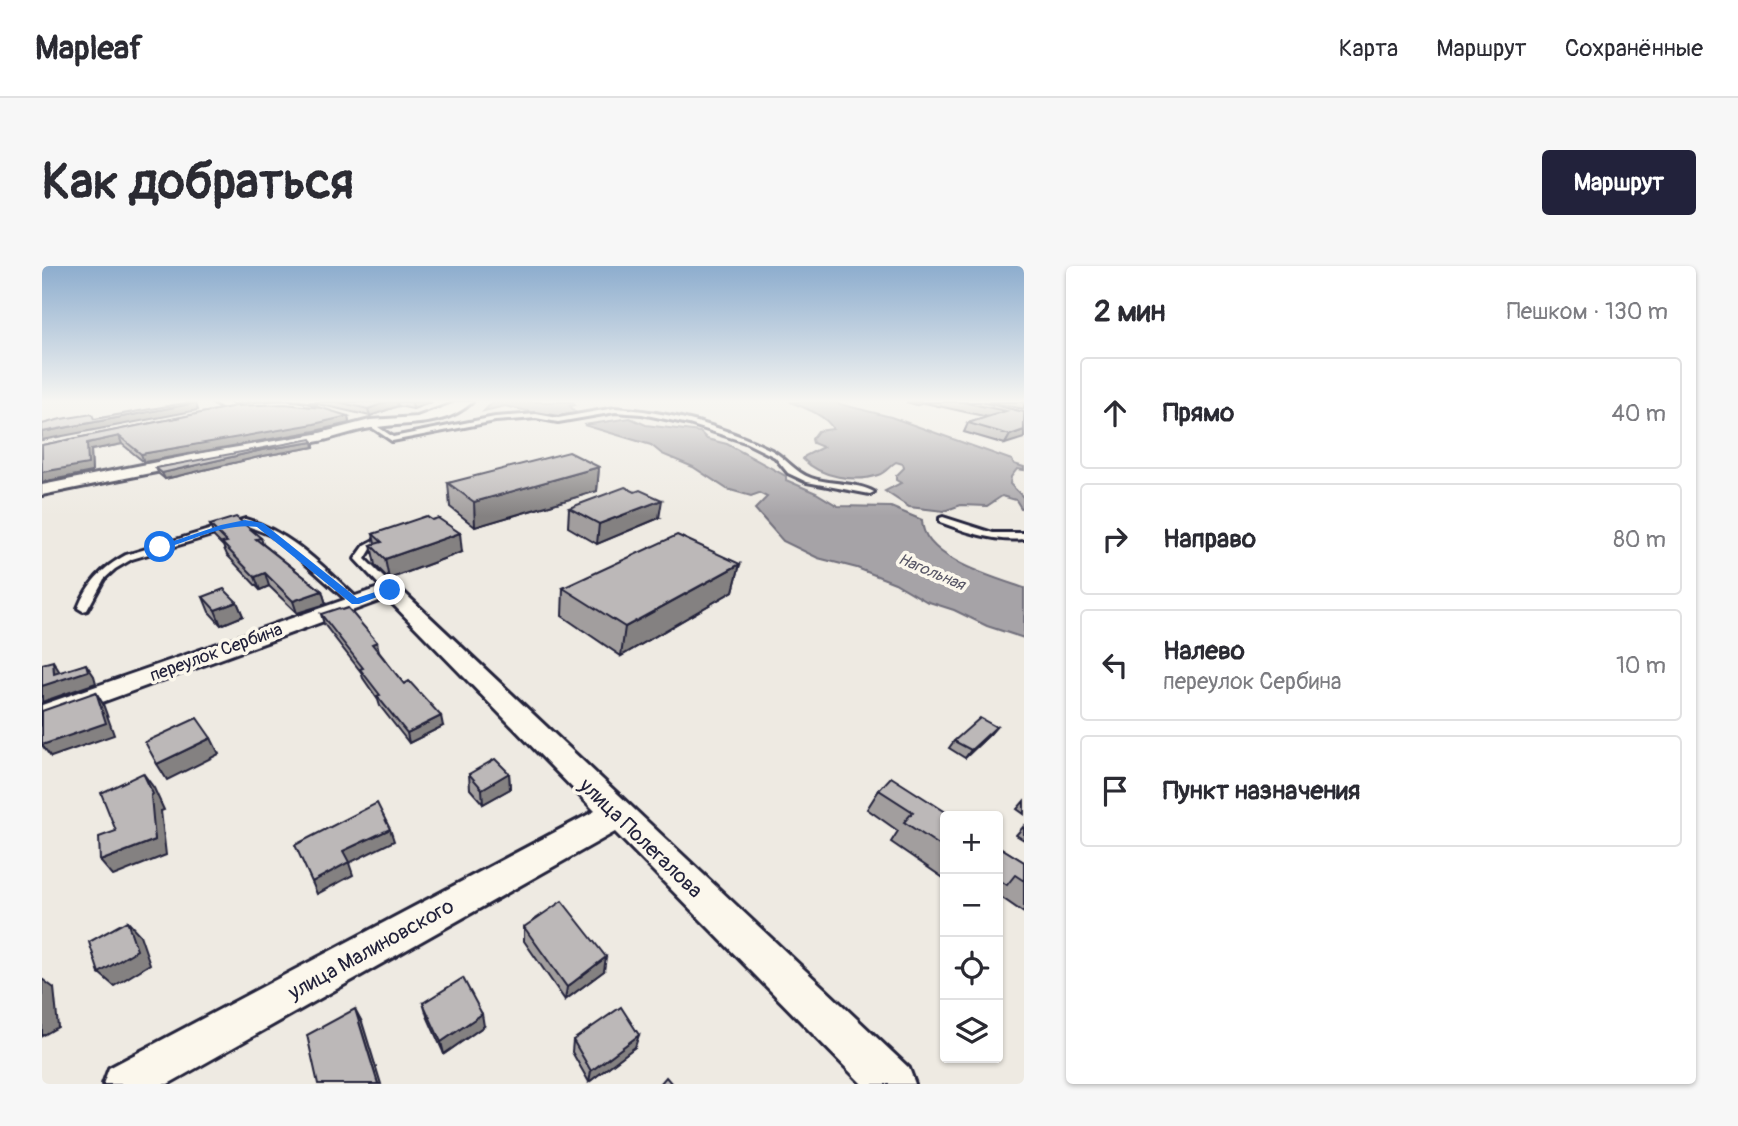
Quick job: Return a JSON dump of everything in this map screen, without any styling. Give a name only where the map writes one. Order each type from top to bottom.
[{"type":"street","points":[[42,490],[202,457],[304,440]]},
{"type":"street","name":"переулок Сербина","points":[[42,715],[390,590]]},
{"type":"street","name":"улица Полегалова","points":[[390,590],[893,1084]]},
{"type":"street","name":"улица Малиновского","points":[[125,1084],[617,815]]},
{"type":"lane","points":[[745,440],[777,456],[791,471],[810,480],[870,492]]},
{"type":"lane","points":[[943,520],[1000,536],[1024,536]]},
{"type":"lane","points":[[83,608],[93,582],[111,566],[129,557],[245,522],[260,524],[355,602]]},
{"type":"lane","points":[[390,590],[360,559],[361,554],[375,541],[403,530]]},
{"type":"water","name":"Нагольная","points":[[635,440],[712,440],[727,444],[786,476],[786,480],[838,506],[891,507],[922,520],[925,533],[947,556],[979,572],[1024,588],[1024,638],[926,601],[895,583],[857,568],[818,558],[783,541],[755,509],[767,497],[759,493],[751,496],[727,489],[693,467],[662,454],[651,445]]},
{"type":"water","points":[[812,440],[956,440],[1024,467],[1024,470],[1017,469],[1010,484],[1024,498],[1024,507],[1021,508],[1016,500],[1002,496],[987,506],[961,505],[944,511],[909,507],[885,491],[901,483],[896,480],[896,476],[904,468],[903,464],[896,462],[881,474],[869,477],[838,477],[819,470],[803,459],[823,447]]},
{"type":"building","points":[[66,440],[100,440],[87,443],[88,464],[42,472],[42,445]]},
{"type":"building","points":[[124,440],[221,440],[141,454]]},
{"type":"building","points":[[305,440],[313,442],[262,450],[162,473],[156,468]]},
{"type":"building","points":[[569,452],[599,467],[474,502],[448,483]]},
{"type":"building","points":[[625,487],[635,492],[640,490],[662,500],[599,524],[569,508]]},
{"type":"building","points":[[426,516],[432,520],[438,518],[460,533],[385,559],[371,545],[382,542],[373,534]]},
{"type":"building","points":[[236,517],[261,538],[256,539],[322,591],[293,601],[265,573],[255,577],[222,543],[227,542],[210,525]]},
{"type":"building","points":[[677,535],[740,564],[625,627],[563,588]]},
{"type":"building","points":[[224,589],[237,602],[215,610],[203,597]]},
{"type":"building","points":[[348,608],[377,642],[372,644],[404,684],[409,681],[441,716],[407,733],[377,696],[380,695],[360,669],[363,668],[321,614]]},
{"type":"building","points":[[53,661],[54,674],[86,664],[88,671],[42,686],[42,664]]},
{"type":"building","points":[[96,692],[106,723],[42,745],[42,711]]},
{"type":"building","points":[[197,718],[211,738],[157,764],[145,742]]},
{"type":"building","points":[[980,718],[996,727],[971,750],[954,741]]},
{"type":"building","points":[[495,759],[509,773],[482,789],[469,774]]},
{"type":"building","points":[[143,773],[153,794],[155,840],[100,861],[99,837],[116,831],[101,793]]},
{"type":"building","points":[[891,777],[944,811],[940,811],[940,846],[904,822],[913,812],[879,790]]},
{"type":"building","points":[[377,803],[390,829],[343,851],[349,862],[312,882],[295,845]]},
{"type":"building","points":[[1003,849],[1024,862],[1024,881],[1015,875],[1007,885],[1003,882]]},
{"type":"building","points":[[562,901],[606,957],[567,987],[524,927]]},
{"type":"building","points":[[127,921],[137,950],[99,973],[89,942]]},
{"type":"building","points":[[463,978],[482,1014],[441,1042],[423,1003]]},
{"type":"building","points":[[621,1007],[639,1035],[591,1071],[573,1040]]},
{"type":"building","points":[[355,1009],[378,1084],[318,1084],[307,1035]]},
{"type":"building","points":[[666,1077],[672,1084],[660,1084]]},
{"type":"route","points":[[160,547],[224,526],[245,522],[260,524],[355,602],[390,590]]}]
